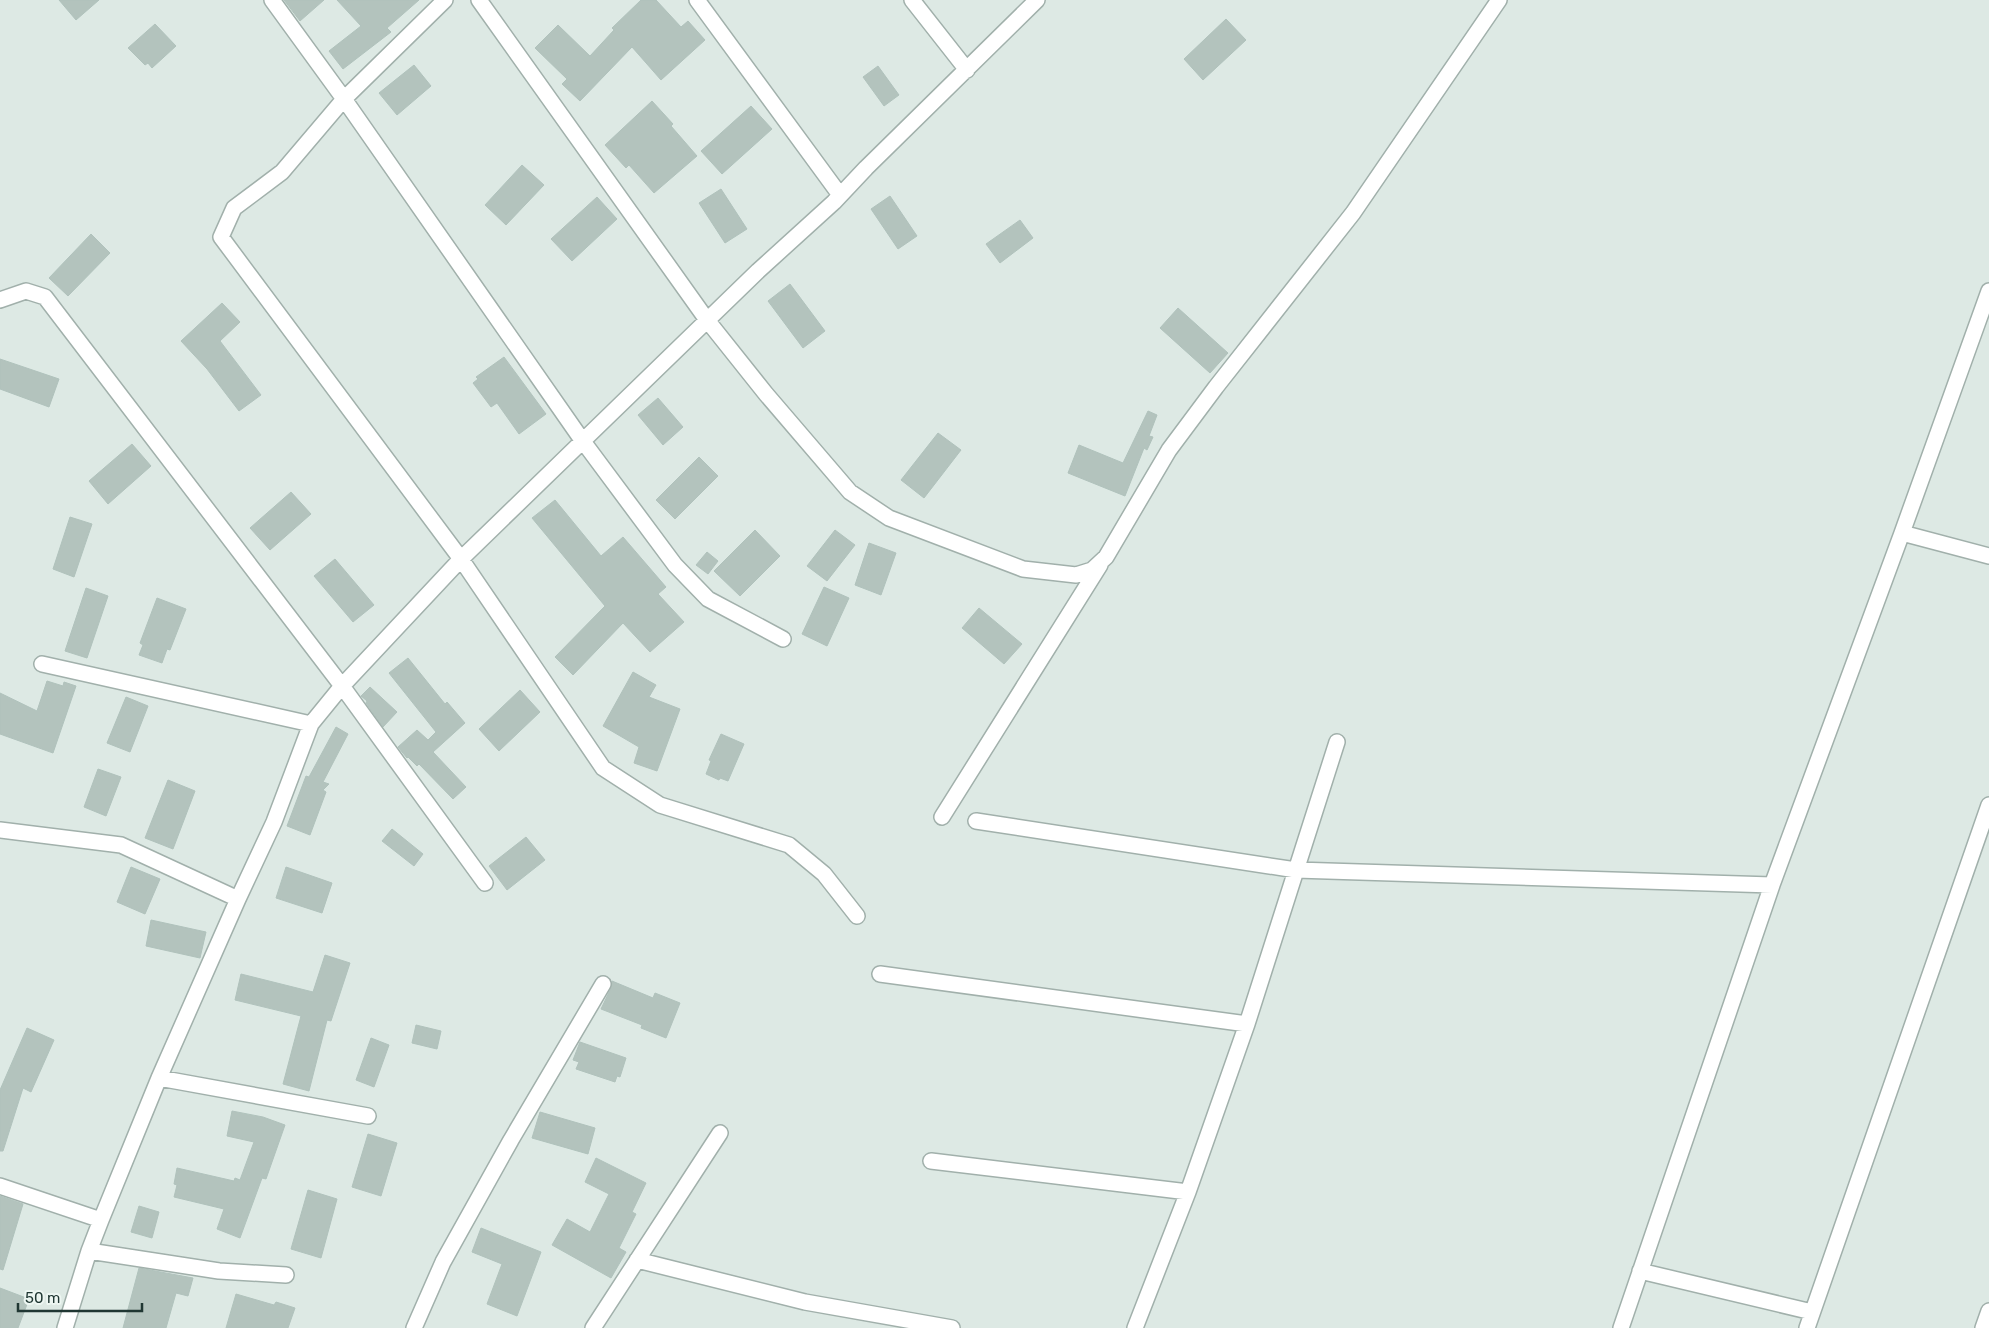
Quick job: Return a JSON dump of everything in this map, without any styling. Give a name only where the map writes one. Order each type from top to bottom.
[{"type":"street","points":[[272,0],[344,99],[582,440],[675,564],[708,599],[784,639]]},
{"type":"street","points":[[445,0],[344,99],[282,172],[234,208],[221,237],[461,559],[603,768],[660,805],[788,846],[824,874],[857,916]]},
{"type":"street","points":[[478,0],[707,320],[766,394],[850,492],[889,518],[1024,570],[1076,575],[1092,570],[1100,564]]},
{"type":"street","points":[[697,0],[840,195]]},
{"type":"street","points":[[912,0],[967,70]]},
{"type":"street","points":[[65,1328],[88,1251],[100,1220],[159,1078],[274,822],[311,724],[342,686],[461,559],[582,440],[840,195],[1037,0]]},
{"type":"street","points":[[942,818],[1169,450],[1216,387],[1354,213],[1499,0]]},
{"type":"street","points":[[0,300],[26,291],[45,297],[342,686],[484,883]]},
{"type":"street","points":[[1620,1328],[1772,885],[1902,534],[1989,291]]},
{"type":"street","points":[[1902,534],[1989,556]]},
{"type":"street","points":[[42,664],[311,724]]},
{"type":"street","points":[[1136,1328],[1188,1192],[1247,1024],[1336,742]]},
{"type":"street","points":[[1807,1328],[1989,805]]},
{"type":"street","points":[[976,822],[1296,870],[1772,885]]},
{"type":"street","points":[[0,830],[121,845],[238,899]]},
{"type":"street","points":[[880,974],[1247,1024]]},
{"type":"street","points":[[414,1328],[443,1262],[511,1140],[604,984]]},
{"type":"street","points":[[159,1078],[368,1116]]},
{"type":"street","points":[[593,1328],[720,1134]]},
{"type":"street","points":[[931,1161],[1188,1192]]},
{"type":"street","points":[[0,1186],[100,1220]]},
{"type":"street","points":[[88,1251],[219,1271],[286,1275]]},
{"type":"street","points":[[637,1260],[805,1302],[952,1328]]},
{"type":"street","points":[[1640,1271],[1812,1312]]},
{"type":"street","points":[[1983,1328],[1989,1311]]},
{"type":"building","points":[[59,0],[99,0],[76,20]]},
{"type":"building","points":[[284,0],[324,0],[300,21]]},
{"type":"building","points":[[337,0],[419,0],[387,28],[391,32],[343,69],[329,51],[361,26]]},
{"type":"building","points":[[641,0],[656,0],[681,27],[688,21],[705,40],[661,80],[632,47],[580,101],[562,84],[567,79],[535,48],[558,25],[590,56],[614,30],[612,28]]},
{"type":"building","points":[[1226,19],[1246,40],[1203,80],[1184,59]]},
{"type":"building","points":[[155,24],[176,46],[152,68],[148,63],[145,65],[128,48]]},
{"type":"building","points":[[414,65],[431,86],[397,115],[379,93]]},
{"type":"building","points":[[878,66],[899,95],[884,106],[863,77]]},
{"type":"building","points":[[652,101],[673,124],[671,126],[697,156],[654,193],[629,165],[626,168],[605,145]]},
{"type":"building","points":[[751,106],[772,129],[722,174],[701,151]]},
{"type":"building","points":[[522,165],[544,185],[506,225],[485,205]]},
{"type":"building","points":[[721,189],[747,229],[725,243],[699,203]]},
{"type":"building","points":[[890,196],[917,236],[898,249],[871,209]]},
{"type":"building","points":[[597,197],[617,219],[572,261],[551,239]]},
{"type":"building","points":[[1020,220],[1033,238],[1000,263],[986,244]]},
{"type":"building","points":[[91,234],[110,253],[68,296],[49,278]]},
{"type":"building","points":[[790,284],[825,331],[803,348],[768,301]]},
{"type":"building","points":[[222,303],[240,322],[220,341],[261,395],[239,411],[207,369],[181,341]]},
{"type":"building","points":[[1178,308],[1228,353],[1210,373],[1160,328]]},
{"type":"building","points":[[504,357],[546,414],[519,434],[497,403],[491,407],[473,383],[478,379],[476,377]]},
{"type":"building","points":[[0,359],[59,379],[49,407],[0,389]]},
{"type":"building","points":[[658,398],[683,427],[663,445],[638,415]]},
{"type":"building","points":[[1148,411],[1157,415],[1149,436],[1153,437],[1147,450],[1144,448],[1125,496],[1068,473],[1079,445],[1123,463]]},
{"type":"building","points":[[938,433],[961,450],[924,498],[901,480]]},
{"type":"building","points":[[132,444],[151,466],[108,504],[89,481]]},
{"type":"building","points":[[699,457],[718,476],[675,519],[656,500]]},
{"type":"building","points":[[291,492],[311,514],[270,550],[250,528]]},
{"type":"building","points":[[555,500],[601,556],[623,537],[666,587],[658,594],[684,622],[650,652],[623,623],[573,675],[555,657],[605,606],[532,518]]},
{"type":"building","points":[[70,517],[92,524],[74,577],[53,569]]},
{"type":"building","points":[[755,530],[780,556],[740,596],[714,571]]},
{"type":"building","points":[[835,530],[855,545],[827,581],[807,566]]},
{"type":"building","points":[[869,543],[896,553],[881,595],[855,585]]},
{"type":"building","points":[[707,552],[718,561],[708,574],[696,565]]},
{"type":"building","points":[[335,559],[374,605],[353,622],[314,576]]},
{"type":"building","points":[[824,587],[849,598],[827,646],[802,634]]},
{"type":"building","points":[[86,588],[108,596],[87,658],[65,651]]},
{"type":"building","points":[[157,598],[186,609],[170,650],[167,649],[162,663],[139,655],[143,645],[140,643]]},
{"type":"building","points":[[979,608],[1022,644],[1004,664],[962,628]]},
{"type":"building","points":[[408,658],[445,704],[447,702],[465,723],[433,752],[466,787],[453,799],[419,764],[417,766],[407,758],[398,747],[417,730],[428,740],[436,732],[389,673]]},
{"type":"building","points":[[633,672],[656,685],[649,697],[680,709],[657,771],[634,763],[639,747],[603,726]]},
{"type":"building","points":[[47,681],[63,686],[64,682],[76,686],[53,753],[0,734],[0,693],[37,711]]},
{"type":"building","points":[[370,687],[397,712],[383,727],[366,703],[367,701],[361,696]]},
{"type":"building","points":[[520,690],[540,712],[499,751],[479,729]]},
{"type":"building","points":[[126,697],[148,706],[130,752],[107,743]]},
{"type":"building","points":[[336,727],[348,734],[323,782],[329,784],[323,790],[326,792],[310,835],[287,826],[306,776],[309,777]]},
{"type":"building","points":[[721,734],[744,744],[728,781],[720,778],[719,780],[706,774],[711,761],[709,760]]},
{"type":"building","points":[[98,769],[121,777],[106,816],[84,807]]},
{"type":"building","points":[[168,780],[195,791],[173,849],[145,838]]},
{"type":"building","points":[[392,829],[423,854],[414,866],[382,841]]},
{"type":"building","points":[[526,837],[545,860],[507,890],[489,866]]},
{"type":"building","points":[[131,867],[160,879],[145,914],[117,902]]},
{"type":"building","points":[[286,867],[332,883],[322,913],[276,898]]},
{"type":"building","points":[[151,920],[206,932],[200,958],[146,946]]},
{"type":"building","points":[[325,955],[350,963],[331,1021],[327,1020],[309,1091],[283,1084],[301,1016],[235,1000],[241,974],[313,992]]},
{"type":"building","points":[[612,981],[653,998],[655,993],[680,1003],[666,1038],[641,1028],[642,1025],[601,1009],[611,988]]},
{"type":"building","points":[[416,1025],[441,1031],[437,1049],[412,1043]]},
{"type":"building","points":[[27,1028],[54,1040],[31,1092],[23,1088],[3,1151],[0,1151],[0,1090]]},
{"type":"building","points":[[371,1038],[389,1045],[374,1087],[356,1080]]},
{"type":"building","points":[[580,1042],[626,1058],[620,1077],[617,1076],[615,1082],[576,1069],[579,1062],[573,1060]]},
{"type":"building","points":[[232,1111],[263,1117],[285,1125],[266,1179],[262,1178],[240,1238],[217,1229],[224,1209],[174,1197],[177,1185],[174,1184],[177,1168],[234,1181],[235,1178],[240,1180],[254,1142],[227,1136]]},
{"type":"building","points":[[540,1112],[595,1128],[588,1154],[532,1138]]},
{"type":"building","points":[[368,1134],[397,1143],[381,1196],[352,1187]]},
{"type":"building","points":[[596,1158],[646,1183],[632,1212],[636,1214],[619,1248],[626,1252],[611,1278],[552,1245],[567,1219],[590,1232],[609,1194],[585,1182]]},
{"type":"building","points":[[308,1190],[337,1199],[321,1258],[291,1249]]},
{"type":"building","points":[[0,1196],[23,1204],[3,1270],[0,1269]]},
{"type":"building","points":[[139,1206],[159,1212],[152,1238],[131,1232]]},
{"type":"building","points":[[481,1228],[541,1252],[517,1316],[487,1304],[502,1264],[472,1252]]},
{"type":"building","points":[[139,1268],[193,1278],[188,1296],[176,1293],[166,1328],[123,1328]]},
{"type":"building","points":[[0,1288],[29,1299],[18,1328],[0,1328]]},
{"type":"building","points":[[236,1294],[274,1305],[276,1302],[295,1308],[288,1328],[226,1328]]}]
